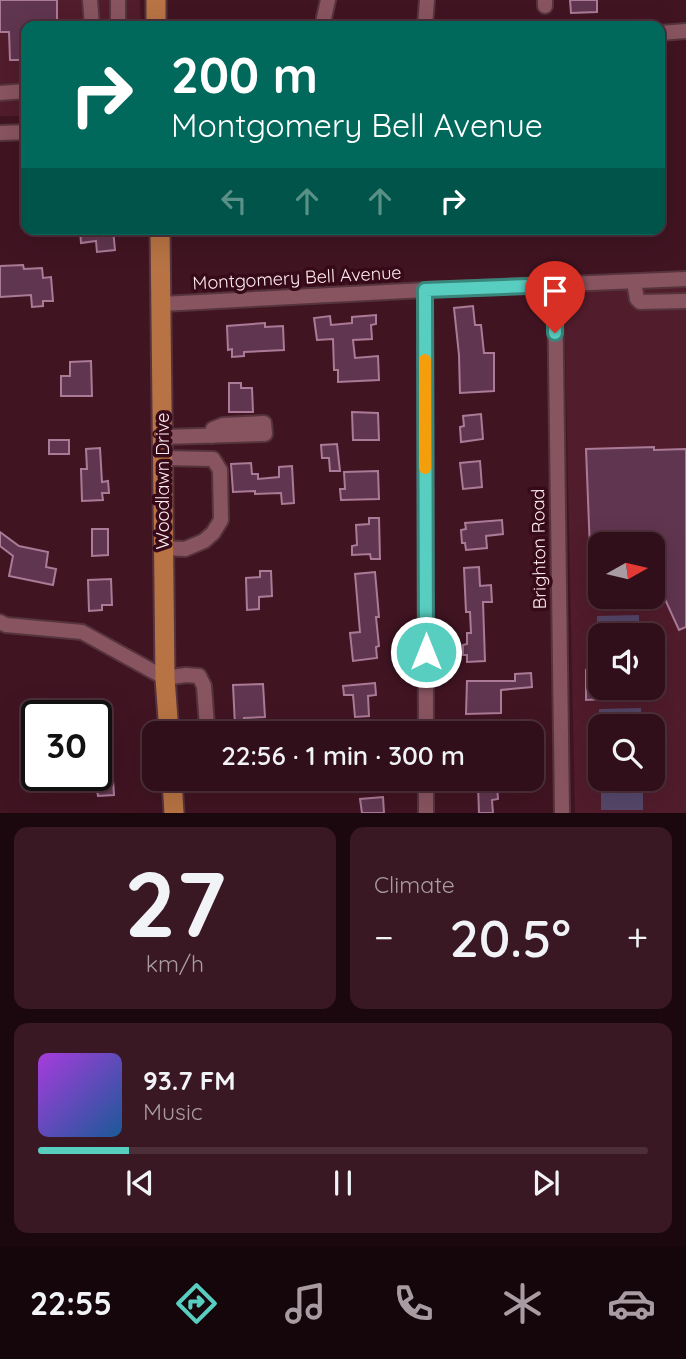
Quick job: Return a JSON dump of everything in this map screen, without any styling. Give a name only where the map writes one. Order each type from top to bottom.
[{"type":"main road","points":[[156,0],[156,21]]},
{"type":"main road","name":"Woodlawn Drive","points":[[160,235],[165,678],[168,721]]},
{"type":"main road","points":[[173,791],[174,813]]},
{"type":"street","points":[[90,0],[92,21]]},
{"type":"street","points":[[118,0],[118,21]]},
{"type":"street","points":[[324,21],[328,0]]},
{"type":"street","points":[[425,21],[427,0]]},
{"type":"street","points":[[665,33],[686,31]]},
{"type":"street","points":[[0,93],[21,91]]},
{"type":"street","points":[[0,133],[21,132]]},
{"type":"street","name":"Montgomery Bell Avenue","points":[[162,304],[686,279]]},
{"type":"street","points":[[634,282],[640,302],[686,301]]},
{"type":"street","name":"Brighton Road","points":[[555,285],[562,813]]},
{"type":"street","points":[[425,290],[426,721]]},
{"type":"street","points":[[163,436],[212,436]]},
{"type":"street","points":[[163,458],[213,459],[220,470],[221,498],[221,520],[204,541],[185,549],[164,548]]},
{"type":"street","points":[[2,625],[82,632],[165,678],[199,676],[204,686],[207,721]]},
{"type":"street","points":[[426,791],[426,813]]},
{"type":"shaded area","points":[[0,0],[140,0],[141,21],[21,21],[21,116],[0,116]]},
{"type":"shaded area","points":[[686,285],[686,813],[575,813],[564,291]]},
{"type":"shaded area","points":[[639,615],[639,623],[597,623],[597,616]]},
{"type":"shaded area","points":[[641,708],[641,714],[599,714],[599,709]]},
{"type":"shaded area","points":[[601,791],[643,791],[643,810],[601,810]]},
{"type":"building","points":[[0,0],[57,0],[57,21],[21,21],[21,60],[10,60],[9,32],[0,32]]},
{"type":"building","points":[[570,0],[597,0],[597,12],[571,13]]},
{"type":"building","points":[[80,235],[114,235],[115,250],[97,252],[96,241],[81,243]]},
{"type":"building","points":[[23,265],[24,269],[42,268],[43,278],[51,277],[53,301],[43,301],[43,306],[32,307],[31,295],[0,297],[0,266]]},
{"type":"building","points":[[473,306],[475,325],[481,325],[484,353],[494,353],[494,391],[460,393],[454,308]]},
{"type":"building","points":[[376,315],[376,324],[371,325],[372,339],[353,340],[355,358],[378,356],[379,380],[338,382],[338,370],[334,370],[333,339],[317,340],[314,318],[330,316],[331,325],[352,323],[352,317]]},
{"type":"building","points":[[265,323],[265,327],[283,326],[284,350],[244,352],[244,356],[232,357],[232,349],[228,350],[227,326]]},
{"type":"building","points":[[91,361],[92,396],[61,396],[61,376],[70,376],[70,362]]},
{"type":"building","points":[[229,383],[241,383],[241,388],[252,388],[253,412],[229,412]]},
{"type":"building","points":[[352,412],[378,413],[379,440],[353,440]]},
{"type":"building","points":[[481,414],[483,439],[461,442],[460,427],[464,426],[463,416]]},
{"type":"building","points":[[49,440],[69,440],[69,454],[49,454]]},
{"type":"building","points":[[337,444],[340,471],[330,471],[329,458],[322,458],[321,445]]},
{"type":"building","points":[[100,448],[102,482],[108,481],[109,493],[102,493],[103,500],[82,501],[81,469],[87,469],[86,449]]},
{"type":"building","points":[[586,449],[686,449],[686,627],[679,630],[665,599],[665,532],[589,532]]},
{"type":"building","points":[[480,461],[482,487],[463,489],[460,463]]},
{"type":"building","points":[[251,463],[252,474],[258,474],[258,479],[279,477],[279,467],[292,466],[294,503],[282,504],[281,493],[233,492],[231,464]]},
{"type":"building","points":[[378,471],[379,499],[341,500],[340,489],[345,489],[344,472]]},
{"type":"building","points":[[369,518],[379,518],[380,559],[371,559],[370,554],[352,555],[352,546],[357,545],[356,525],[369,524]]},
{"type":"building","points":[[502,520],[503,534],[486,536],[487,548],[466,550],[465,543],[462,543],[461,530],[466,529],[465,523]]},
{"type":"building","points":[[92,529],[108,529],[108,555],[92,556]]},
{"type":"building","points":[[0,532],[19,546],[48,552],[46,567],[56,569],[53,585],[9,576],[13,556],[0,546]]},
{"type":"building","points":[[479,567],[480,586],[491,585],[492,602],[483,602],[485,661],[467,662],[467,655],[463,655],[463,645],[467,644],[467,633],[471,633],[470,612],[466,612],[464,568]]},
{"type":"building","points":[[260,571],[271,571],[272,596],[259,597],[259,609],[247,610],[246,578],[260,577]]},
{"type":"building","points":[[375,572],[379,617],[376,617],[379,646],[376,647],[377,658],[353,661],[350,633],[360,632],[355,574]]},
{"type":"building","points":[[111,579],[112,605],[102,605],[102,610],[89,611],[88,580]]},
{"type":"building","points":[[586,670],[588,670],[588,700]]},
{"type":"building","points":[[531,673],[532,687],[501,690],[501,713],[466,714],[467,681],[515,681],[515,674]]},
{"type":"building","points":[[375,683],[376,695],[368,696],[369,716],[355,717],[353,695],[344,695],[343,686]]},
{"type":"building","points":[[263,684],[265,717],[235,721],[233,685]]},
{"type":"building","points":[[112,765],[114,795],[98,796],[97,791],[112,791]]},
{"type":"building","points":[[478,791],[497,791],[498,799],[492,800],[493,813],[479,813]]},
{"type":"building","points":[[383,797],[384,813],[362,813],[360,799]]},
{"type":"slow traffic","points":[[425,360],[425,468]]},
{"type":"route","points":[[426,652],[425,290],[555,285],[555,333]]}]
